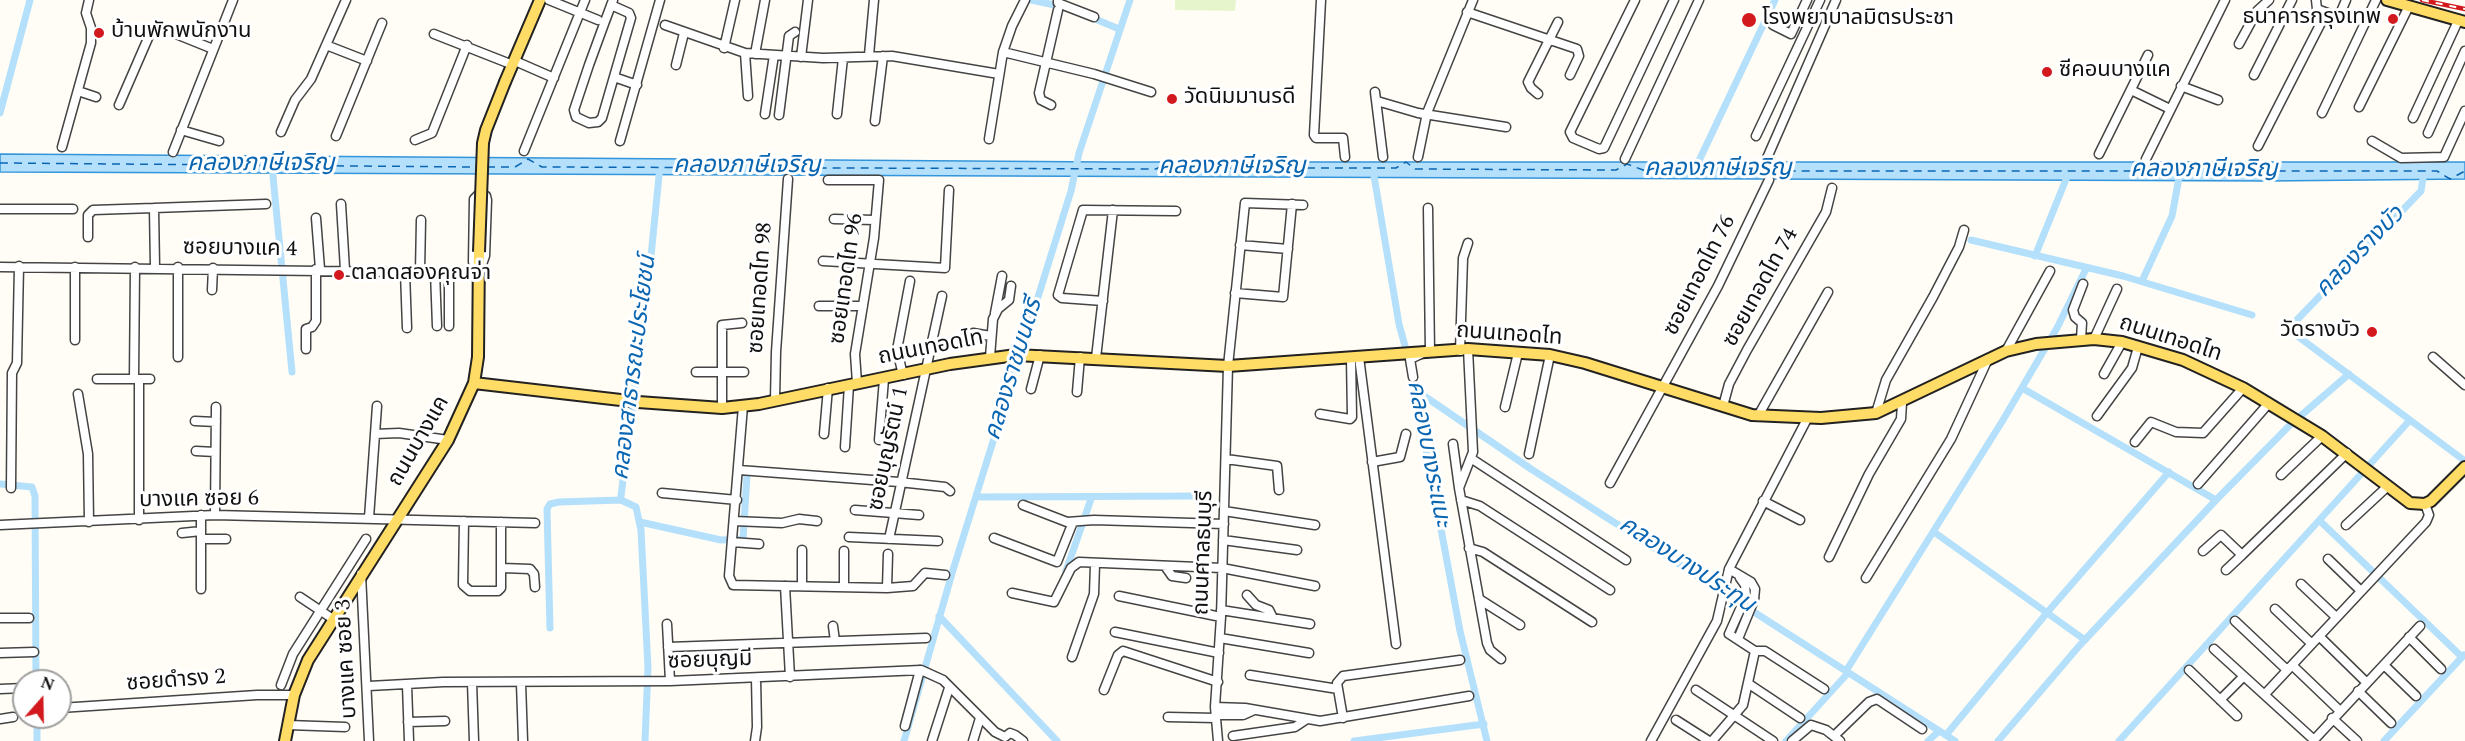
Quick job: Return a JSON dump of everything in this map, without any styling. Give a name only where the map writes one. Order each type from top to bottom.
[{"type":"main road","name":"ถนนบางแค","points":[[285,741],[294,695],[308,660],[448,440],[474,383],[478,357],[483,143],[505,82],[540,0]]},
{"type":"main road","points":[[2387,0],[2462,21]]},
{"type":"main road","name":"ถนนเทอดไท","points":[[474,383],[626,401],[722,408],[743,406],[990,357],[1016,354],[1228,366],[1464,350],[1550,355],[1607,369],[1758,416],[1848,417],[1876,413],[1902,403],[2006,351],[2036,344],[2094,339],[2122,342],[2183,360],[2243,388],[2294,417],[2352,456],[2410,503],[2425,504]]},
{"type":"main road","points":[[2425,504],[2465,467]]},
{"type":"street","points":[[62,147],[92,35],[86,16],[89,0]]},
{"type":"street","points":[[172,152],[233,0]]},
{"type":"street","points":[[281,132],[295,100],[311,79],[346,0]]},
{"type":"street","points":[[549,0],[598,20]]},
{"type":"street","points":[[524,151],[585,0]]},
{"type":"street","points":[[620,141],[660,0]]},
{"type":"street","points":[[724,48],[735,0]]},
{"type":"street","points":[[755,54],[765,0]]},
{"type":"street","points":[[801,57],[808,0]]},
{"type":"street","points":[[869,55],[874,0]]},
{"type":"street","points":[[1058,0],[1059,3],[1081,6],[1094,17]]},
{"type":"street","points":[[1321,0],[1314,135],[1317,138],[1343,138],[1345,157]]},
{"type":"street","points":[[1418,157],[1427,113],[1473,0]]},
{"type":"street","points":[[1635,0],[1570,132],[1573,138],[1599,150],[1604,148],[1674,0]]},
{"type":"street","points":[[1625,159],[1699,0]]},
{"type":"street","points":[[1773,26],[1791,34],[1807,0]]},
{"type":"street","points":[[1756,136],[1820,0]]},
{"type":"street","points":[[1767,158],[1836,0]]},
{"type":"street","points":[[2146,159],[2225,0]]},
{"type":"street","points":[[2238,44],[2257,11],[2269,0]]},
{"type":"street","points":[[2254,75],[2292,0]]},
{"type":"street","points":[[2316,0],[2314,6],[2337,16],[2346,0]]},
{"type":"street","points":[[2322,113],[2376,0]]},
{"type":"street","points":[[612,2],[631,16],[600,120],[589,123],[576,117],[575,108],[612,2]]},
{"type":"street","points":[[989,139],[1003,52],[1012,26],[1024,4]]},
{"type":"street","points":[[2359,107],[2409,6]]},
{"type":"street","points":[[1051,105],[1039,98],[1058,10]]},
{"type":"street","points":[[1467,12],[1579,52],[1570,75]]},
{"type":"street","points":[[2258,146],[2326,13]]},
{"type":"street","points":[[2412,118],[2462,21]]},
{"type":"street","points":[[1538,94],[1530,88],[1528,82],[1558,22]]},
{"type":"street","points":[[336,136],[382,23]]},
{"type":"street","points":[[665,25],[724,48],[745,53],[786,57],[883,56],[999,74]]},
{"type":"street","points":[[119,105],[152,29],[161,28],[213,49]]},
{"type":"street","points":[[778,115],[789,36],[795,32]]},
{"type":"street","points":[[676,65],[684,33]]},
{"type":"street","points":[[434,34],[554,78]]},
{"type":"street","points":[[326,45],[367,61]]},
{"type":"street","points":[[415,140],[432,133],[467,45]]},
{"type":"street","points":[[2428,133],[2465,51]]},
{"type":"street","points":[[1003,52],[1094,74],[1151,92]]},
{"type":"street","points":[[745,53],[748,96]]},
{"type":"street","points":[[765,114],[774,55]]},
{"type":"street","points":[[2099,154],[2148,55]]},
{"type":"street","points":[[875,121],[883,56]]},
{"type":"street","points":[[837,114],[843,58]]},
{"type":"street","points":[[614,77],[637,85]]},
{"type":"street","points":[[2181,86],[2218,100]]},
{"type":"street","points":[[2131,90],[2170,109]]},
{"type":"street","points":[[78,91],[96,97]]},
{"type":"street","points":[[1383,157],[1376,97],[1427,113],[1506,127]]},
{"type":"street","points":[[2372,141],[2401,158],[2444,157],[2465,111]]},
{"type":"street","points":[[181,130],[219,141]]},
{"type":"street","name":"ซอยเทอดไท 98","points":[[775,400],[788,178]]},
{"type":"street","name":"ซอยเทอดไท 96","points":[[828,180],[879,180],[870,262],[855,354],[845,447]]},
{"type":"street","name":"ซอยเทอดไท 76","points":[[1610,483],[1718,286],[1769,180]]},
{"type":"street","name":"ซอยเทอดไท 74","points":[[1723,405],[1742,358],[1826,212],[1832,188]]},
{"type":"street","points":[[823,261],[945,268],[949,190]]},
{"type":"street","points":[[478,195],[486,196],[487,200],[485,256],[479,273],[473,262],[474,199],[478,195]]},
{"type":"street","name":"ถนนศาลธนบุรี","points":[[1218,741],[1216,713],[1228,366],[1245,203],[1292,204]]},
{"type":"street","points":[[88,237],[88,215],[93,210],[266,204]]},
{"type":"street","points":[[341,204],[345,270]]},
{"type":"street","points":[[1234,293],[1283,297],[1292,204],[1303,205]]},
{"type":"street","points":[[154,208],[155,267]]},
{"type":"street","points":[[1103,301],[1062,298],[1058,295],[1082,212],[1086,208],[1176,211]]},
{"type":"street","points":[[1413,377],[1410,359],[1427,352],[1428,208]]},
{"type":"street","points":[[0,209],[73,209]]},
{"type":"street","points":[[1096,358],[1113,210]]},
{"type":"street","points":[[306,349],[306,329],[312,327],[316,321],[318,269],[316,218]]},
{"type":"street","points":[[834,219],[875,220]]},
{"type":"street","points":[[420,272],[421,220]]},
{"type":"street","points":[[1876,413],[1886,380],[1934,297],[1959,247],[1964,230]]},
{"type":"street","points":[[1459,488],[1472,459],[1473,443],[1464,350],[1462,258],[1468,243]]},
{"type":"street","points":[[1240,245],[1288,249]]},
{"type":"street","points":[[11,488],[12,374],[17,363],[19,266]]},
{"type":"street","name":"ซอยบางแค 4","points":[[0,267],[276,268],[479,273]]},
{"type":"street","points":[[75,267],[75,340]]},
{"type":"street","points":[[135,267],[139,520]]},
{"type":"street","points":[[178,267],[178,357]]},
{"type":"street","points":[[212,290],[213,268]]},
{"type":"street","points":[[2006,351],[2050,271]]},
{"type":"street","points":[[405,272],[407,328]]},
{"type":"street","points":[[435,272],[437,326]]},
{"type":"street","points":[[449,273],[449,326]]},
{"type":"street","points":[[990,357],[990,336],[1002,276]]},
{"type":"street","points":[[903,375],[897,350],[910,281]]},
{"type":"street","points":[[2081,339],[2082,323],[2075,317],[2073,310],[2083,284]]},
{"type":"street","points":[[995,313],[1009,300],[1011,286]]},
{"type":"street","points":[[2094,339],[2117,289]]},
{"type":"street","points":[[1758,416],[1828,292]]},
{"type":"street","name":"ซอยบุญรัตน์ 1","points":[[889,539],[916,403],[927,370],[942,296]]},
{"type":"street","points":[[819,306],[863,306]]},
{"type":"street","points":[[722,408],[722,325],[742,323]]},
{"type":"street","points":[[962,339],[978,333],[990,336]]},
{"type":"street","points":[[2104,374],[2122,342]]},
{"type":"street","points":[[2097,416],[2132,368],[2138,347]]},
{"type":"street","points":[[1506,407],[1518,353]]},
{"type":"street","points":[[1031,389],[1034,355]]},
{"type":"street","points":[[1529,454],[1550,355]]},
{"type":"street","points":[[1077,392],[1080,357]]},
{"type":"street","points":[[2433,357],[2465,385]]},
{"type":"street","points":[[1320,414],[1350,419],[1352,417],[1355,358]]},
{"type":"street","points":[[1355,358],[1372,462],[1396,644]]},
{"type":"street","points":[[1866,578],[1951,439],[1988,358]]},
{"type":"street","points":[[696,372],[744,372]]},
{"type":"street","points":[[879,440],[884,379]]},
{"type":"street","points":[[97,380],[150,380]]},
{"type":"street","points":[[824,434],[828,388]]},
{"type":"street","points":[[2135,442],[2151,422],[2176,432],[2202,433],[2243,388]]},
{"type":"street","points":[[78,394],[88,454],[89,522]]},
{"type":"street","points":[[1829,557],[1869,474],[1901,419],[1902,403]]},
{"type":"street","points":[[2198,484],[2269,403]]},
{"type":"street","points":[[369,518],[377,406]]},
{"type":"street","points":[[743,406],[740,470],[729,576],[733,585],[887,588],[913,586],[924,573],[945,575]]},
{"type":"street","points":[[215,515],[216,407]]},
{"type":"street","points":[[1651,741],[1711,632],[1732,570],[1763,501],[1807,418]]},
{"type":"street","points":[[195,421],[216,422]]},
{"type":"street","points":[[375,434],[399,433],[448,440]]},
{"type":"street","points":[[1372,462],[1400,457],[1405,447],[1406,434]]},
{"type":"street","points":[[2281,475],[2322,436]]},
{"type":"street","points":[[1453,444],[1469,548],[1488,648],[1501,659]]},
{"type":"street","points":[[196,451],[215,452]]},
{"type":"street","points":[[2226,570],[2352,456]]},
{"type":"street","points":[[1226,459],[1277,466],[1279,490]]},
{"type":"street","points":[[1472,459],[1626,560]]},
{"type":"street","points":[[740,470],[899,482],[945,487],[950,490]]},
{"type":"street","points":[[2346,525],[2388,486]]},
{"type":"street","points":[[662,493],[736,500]]},
{"type":"street","points":[[1461,500],[1477,504],[1610,590]]},
{"type":"street","points":[[1763,501],[1800,520]]},
{"type":"street","points":[[2265,694],[2426,522],[2429,514],[2425,504]]},
{"type":"street","points":[[1023,506],[1063,521],[1224,524]]},
{"type":"street","points":[[855,510],[919,515]]},
{"type":"street","points":[[1224,511],[1315,525]]},
{"type":"street","points":[[201,515],[201,589]]},
{"type":"street","name":"บางแค ซอย 6","points":[[0,525],[139,520],[201,515],[535,523]]},
{"type":"street","points":[[734,521],[782,523],[799,519],[817,520]]},
{"type":"street","points":[[464,521],[464,585],[470,591],[498,591],[503,584],[501,522]]},
{"type":"street","points":[[994,538],[1058,562],[1079,521]]},
{"type":"street","points":[[182,533],[226,539]]},
{"type":"street","points":[[2203,551],[2221,535],[2242,555]]},
{"type":"street","points":[[849,537],[938,541]]},
{"type":"street","points":[[281,686],[293,654],[366,539]]},
{"type":"street","points":[[1223,540],[1297,550]]},
{"type":"street","points":[[732,542],[759,544]]},
{"type":"street","points":[[1469,548],[1495,559],[1592,622]]},
{"type":"street","points":[[802,550],[802,586]]},
{"type":"street","points":[[844,551],[844,587]]},
{"type":"street","points":[[887,588],[888,554]]},
{"type":"street","points":[[2328,559],[2361,591]]},
{"type":"street","points":[[1012,593],[1030,595],[1051,603],[1057,597],[1074,564],[1222,568],[1315,586]]},
{"type":"street","points":[[1072,657],[1094,594],[1095,564]]},
{"type":"street","points":[[1165,566],[1172,576],[1186,578]]},
{"type":"street","points":[[502,568],[530,569],[534,574],[535,587]]},
{"type":"street","points":[[1732,570],[1751,582],[1755,590],[1741,619],[1729,634],[1755,651],[1765,651],[1824,689]]},
{"type":"street","name":"บางแค ซอย 3","points":[[361,574],[369,686],[369,741]]},
{"type":"street","points":[[2301,584],[2336,617]]},
{"type":"street","points":[[785,586],[786,642],[790,677]]},
{"type":"street","points":[[1247,595],[1256,605],[1269,610],[1273,618]]},
{"type":"street","points":[[1119,596],[1221,614],[1273,618],[1310,624]]},
{"type":"street","points":[[300,597],[333,619]]},
{"type":"street","points":[[1479,599],[1520,625]]},
{"type":"street","points":[[2276,609],[2312,644]]},
{"type":"street","points":[[0,618],[29,618]]},
{"type":"street","points":[[2235,621],[2339,710]]},
{"type":"street","points":[[667,624],[670,681]]},
{"type":"street","points":[[833,626],[835,641]]},
{"type":"street","points":[[2214,649],[2313,740],[2420,626]]},
{"type":"street","points":[[1115,632],[1219,653]]},
{"type":"street","points":[[2319,636],[2366,682]]},
{"type":"street","points":[[668,647],[926,638]]},
{"type":"street","points":[[1220,638],[1309,653]]},
{"type":"street","points":[[2409,638],[2440,669]]},
{"type":"street","points":[[1104,690],[1118,655],[1123,651],[1218,682]]},
{"type":"street","points":[[1676,720],[1711,741],[1736,716],[1743,705],[1755,651]]},
{"type":"street","points":[[0,653],[34,652]]},
{"type":"street","points":[[1343,718],[1338,689],[1339,678],[1343,676],[1460,660]]},
{"type":"street","points":[[2384,665],[2416,696]]},
{"type":"street","points":[[905,726],[920,670]]},
{"type":"street","name":"ซอยบุญมี","points":[[369,686],[472,682],[670,681],[920,670],[931,672],[943,680],[948,688],[1005,739],[1010,734],[1023,741]]},
{"type":"street","points":[[2189,670],[2237,716]]},
{"type":"street","points":[[1250,675],[1338,689]]},
{"type":"street","points":[[755,741],[756,678]]},
{"type":"street","points":[[2220,700],[2243,678]]},
{"type":"street","points":[[472,682],[474,741]]},
{"type":"street","points":[[521,683],[523,741]]},
{"type":"street","points":[[1749,684],[1800,718]]},
{"type":"street","points":[[407,685],[409,741]]},
{"type":"street","points":[[932,741],[948,688]]},
{"type":"street","points":[[1696,690],[1773,741]]},
{"type":"street","points":[[2358,691],[2391,723]]},
{"type":"street","name":"ซอยดำรง 2","points":[[72,707],[257,695],[294,695]]},
{"type":"street","points":[[1168,717],[1255,710],[1307,719],[1343,718],[1469,696]]},
{"type":"street","points":[[1792,741],[1811,726],[1818,726],[1837,739],[1873,700],[1882,701],[1922,729]]},
{"type":"street","points":[[973,741],[981,718]]},
{"type":"street","points":[[2332,718],[2357,741]]},
{"type":"street","points":[[1233,736],[1295,727],[1307,719]]},
{"type":"street","points":[[408,722],[445,721]]},
{"type":"street","points":[[288,725],[345,727]]},
{"type":"green space","points":[[1175,0],[1236,0],[1235,11],[1175,10]]},
{"type":"water","name":"คลองภาษีเจริญ","points":[[0,154],[1106,162],[2465,162],[2465,179],[2268,181],[0,172]]},
{"type":"waterway","points":[[0,113],[30,0]]},
{"type":"waterway","points":[[1031,0],[1064,7]]},
{"type":"waterway","name":"คลองราชมนตรี","points":[[904,741],[953,570],[1071,191],[1079,153],[1130,0]]},
{"type":"waterway","name":"คลองภาษีเจริญ","points":[[1696,167],[1775,0]]},
{"type":"waterway","points":[[1088,16],[1119,29]]},
{"type":"waterway","name":"คลองภาษีเจริญ","points":[[272,166],[292,372]]},
{"type":"waterway","name":"คลองสาธารณะประโยชน์","points":[[645,741],[648,668],[641,530],[636,507],[621,500],[621,496],[650,266],[660,166]]},
{"type":"waterway","name":"คลองบางระแนะ","points":[[1373,170],[1399,324],[1408,357]]},
{"type":"waterway","points":[[2035,256],[2069,172]]},
{"type":"waterway","name":"คลองภาษีเจริญ","points":[[2142,281],[2172,216],[2180,172]]},
{"type":"waterway","name":"คลองรางบัว","points":[[2424,172],[2421,191],[2292,325],[2292,332],[2465,461]]},
{"type":"waterway","points":[[1971,240],[2123,276],[2252,315]]},
{"type":"waterway","points":[[1846,671],[2003,420],[2057,328],[2086,269]]},
{"type":"waterway","name":"คลองบางระแนะ","points":[[1412,373],[1460,631],[1487,741]]},
{"type":"waterway","points":[[1998,741],[2080,645],[2217,499],[2290,425],[2349,374]]},
{"type":"waterway","points":[[2022,388],[2216,500]]},
{"type":"waterway","name":"คลองบางประทุน","points":[[1417,391],[1531,469],[1955,741]]},
{"type":"waterway","points":[[2119,741],[2410,420]]},
{"type":"waterway","points":[[1946,735],[2051,608],[2169,472]]},
{"type":"waterway","points":[[640,522],[721,540],[743,539],[747,475]]},
{"type":"waterway","points":[[0,484],[32,487],[35,496],[36,669]]},
{"type":"waterway","points":[[976,497],[1199,496]]},
{"type":"waterway","points":[[1066,571],[1091,499]]},
{"type":"waterway","points":[[550,628],[547,509],[550,504],[559,502],[621,500]]},
{"type":"waterway","points":[[2320,521],[2462,657]]},
{"type":"waterway","points":[[1934,532],[2085,640]]},
{"type":"waterway","points":[[939,616],[1057,741]]},
{"type":"waterway","points":[[2384,741],[2464,655]]},
{"type":"waterway","points":[[1786,741],[1848,673]]},
{"type":"waterway","points":[[1354,741],[1484,724]]},
{"type":"waterway","points":[[37,729],[37,741]]},
{"type":"waterway","points":[[1928,741],[1939,731]]},
{"type":"ferry route","points":[[487,167],[515,167],[528,159],[542,167],[1156,169],[1166,164],[1184,168],[1396,168],[1406,162],[1415,169],[1616,170],[1627,164],[1643,170],[1758,171],[1768,166],[1776,171],[2437,171],[2450,179],[2465,171]]},
{"type":"ferry route","points":[[0,163],[476,167]]},
{"type":"railway","points":[[2422,0],[2465,9]]},
{"type":"place","name":"ธนาคารกรุงเทพ","points":[[2393,19]]},
{"type":"place","name":"โรงพยาบาลมิตรประชา","points":[[1749,20]]},
{"type":"place","name":"บ้านพักพนักงาน","points":[[99,33]]},
{"type":"place","name":"ซีคอนบางแค","points":[[2047,72]]},
{"type":"place","name":"วัดนิมมานรดี","points":[[1172,99]]},
{"type":"place","name":"ตลาดสองคุณจ่า","points":[[339,275]]},
{"type":"place","name":"วัดรางบัว","points":[[2372,332]]}]
